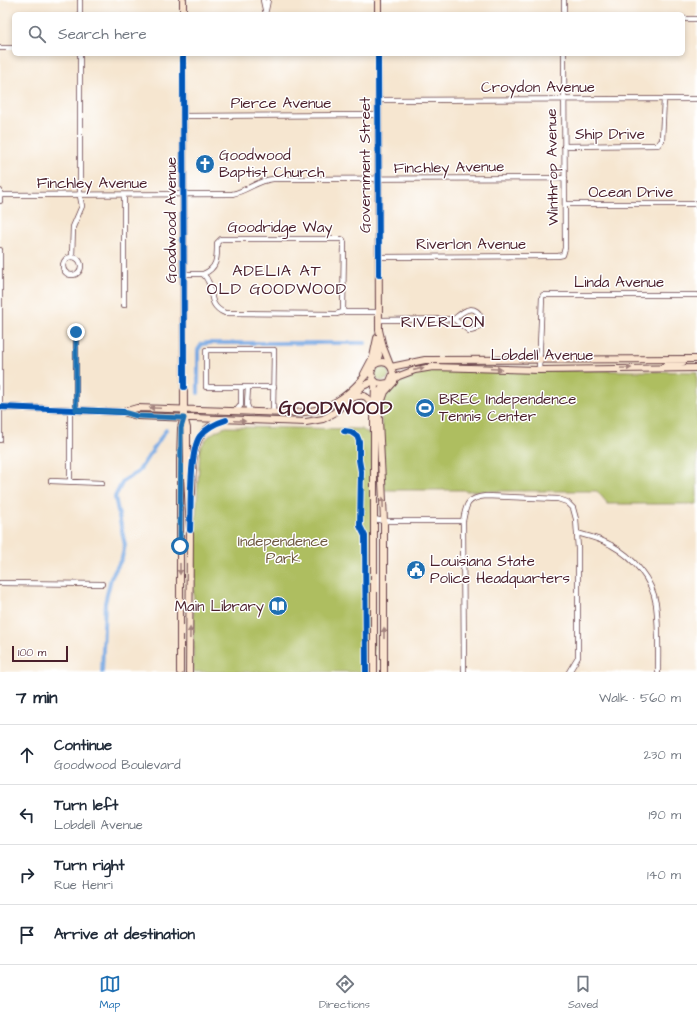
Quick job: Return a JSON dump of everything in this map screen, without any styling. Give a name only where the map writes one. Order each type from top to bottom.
[{"type":"main road","points":[[183,0],[183,12]]},
{"type":"main road","points":[[378,0],[378,12]]},
{"type":"main road","name":"Goodwood Avenue","points":[[183,56],[184,418]]},
{"type":"main road","name":"Government Street","points":[[378,56],[379,330],[390,366]]},
{"type":"main road","name":"Government Street","points":[[374,366],[379,352],[377,333],[379,330]]},
{"type":"main road","points":[[362,379],[373,357],[377,338]]},
{"type":"main road","points":[[386,357],[399,365]]},
{"type":"main road","name":"Lobdell Avenue","points":[[390,366],[425,360],[697,359]]},
{"type":"main road","points":[[123,412],[137,408],[273,413],[315,411],[330,406],[347,394],[374,366],[382,362],[390,366],[394,374],[380,391],[374,433],[374,672]]},
{"type":"main road","points":[[662,368],[671,363],[697,362]]},
{"type":"main road","points":[[374,366],[371,373],[375,382],[376,416],[380,439],[384,521],[384,672]]},
{"type":"main road","name":"Lobdell Avenue","points":[[387,383],[399,376],[415,370],[433,367],[540,370],[697,368]]},
{"type":"main road","points":[[376,416],[383,396],[399,376]]},
{"type":"main road","points":[[0,407],[123,412],[137,416],[289,423],[314,421],[334,413],[363,386],[375,382],[379,384],[387,383]]},
{"type":"main road","points":[[350,399],[358,395],[366,397],[371,403],[376,416]]},
{"type":"main road","points":[[330,406],[334,413]]},
{"type":"main road","points":[[289,413],[289,423]]},
{"type":"main road","points":[[180,672],[180,459],[181,428],[184,418]]},
{"type":"main road","points":[[184,418],[187,428],[187,478],[190,530]]},
{"type":"main road","points":[[189,672],[190,530],[194,450],[200,437],[207,429],[216,423],[226,420]]},
{"type":"main road","points":[[180,459],[185,463],[187,478]]},
{"type":"main road","points":[[180,631],[183,648],[186,651],[189,651]]},
{"type":"street","points":[[80,0],[80,12]]},
{"type":"street","points":[[263,0],[266,12]]},
{"type":"street","points":[[266,12],[268,0]]},
{"type":"street","points":[[564,0],[564,12]]},
{"type":"street","points":[[685,19],[697,19]]},
{"type":"street","points":[[0,48],[12,48]]},
{"type":"street","points":[[72,257],[73,227],[82,206],[80,196],[80,56]]},
{"type":"street","name":"Winthrop Avenue","points":[[563,255],[565,248],[564,56]]},
{"type":"street","name":"Croydon Avenue","points":[[378,100],[564,98],[697,99]]},
{"type":"street","name":"Ship Drive","points":[[564,146],[658,145],[662,140],[664,99]]},
{"type":"street","name":"Pierce Avenue","points":[[183,116],[378,115]]},
{"type":"street","name":"Finchley Avenue","points":[[0,195],[124,196],[232,194],[244,191],[269,180],[565,178]]},
{"type":"street","points":[[0,191],[0,201]]},
{"type":"street","points":[[124,196],[124,305]]},
{"type":"street","name":"Ocean Drive","points":[[565,204],[697,204]]},
{"type":"street","name":"Goodridge Way","points":[[203,274],[210,270],[215,264],[217,243],[223,238],[342,239],[344,244],[343,312]]},
{"type":"street","points":[[0,250],[0,440]]},
{"type":"street","name":"Riverlon Avenue","points":[[379,257],[563,255]]},
{"type":"street","points":[[184,274],[203,274],[211,285],[211,297],[214,305],[225,313],[336,314],[343,312],[379,312]]},
{"type":"street","name":"Linda Avenue","points":[[540,360],[543,295],[697,295]]},
{"type":"street","points":[[379,320],[454,320],[469,331],[477,329],[480,326],[481,317],[473,310],[468,310],[454,320]]},
{"type":"street","points":[[70,481],[76,332]]},
{"type":"street","points":[[273,413],[274,387],[274,350],[206,350],[206,387],[274,387]]},
{"type":"street","points":[[540,360],[540,370]]},
{"type":"street","points":[[236,412],[240,405],[241,387]]},
{"type":"street","points":[[248,387],[247,405],[250,412]]},
{"type":"street","points":[[51,480],[102,483]]},
{"type":"street","points":[[464,672],[463,521],[465,509],[469,502],[477,497],[558,499],[567,502],[572,508],[576,519],[578,549],[578,657],[569,672]]},
{"type":"street","points":[[374,519],[384,521],[463,521]]},
{"type":"street","points":[[577,533],[610,544],[624,553],[640,568],[650,585],[656,603],[658,623],[658,672]]},
{"type":"street","points":[[180,546],[190,546]]},
{"type":"street","points":[[374,552],[384,552]]},
{"type":"street","points":[[0,583],[102,584]]},
{"type":"street","points":[[374,591],[384,591]]},
{"type":"green space","points":[[379,367],[385,367],[389,371],[389,377],[385,381],[379,381],[375,377],[375,371]]},
{"type":"green space","points":[[429,368],[697,372],[697,504],[608,504],[597,491],[384,490],[381,411],[383,402],[387,394],[398,382]]},
{"type":"green space","name":"Independence Park","points":[[226,427],[361,429],[368,433],[372,439],[373,672],[193,672],[194,551],[200,449],[210,435],[217,430]]},
{"type":"waterway","points":[[198,393],[198,350],[202,344],[365,343]]},
{"type":"waterway","points":[[102,672],[105,603],[111,578],[122,558],[125,545],[115,497],[123,481],[138,472],[166,430]]},
{"type":"cycle path","points":[[183,56],[184,387]]},
{"type":"cycle path","points":[[378,56],[379,275]]},
{"type":"cycle path","points":[[0,407],[123,412]]},
{"type":"cycle path","points":[[190,530],[192,467],[196,443],[206,430],[215,424],[226,420]]},
{"type":"cycle path","points":[[344,431],[351,432],[357,436],[359,441],[359,460],[361,471],[360,526],[365,536],[366,672]]},
{"type":"place","name":"Goodwood Baptist Church","points":[[205,164]]},
{"type":"place","name":"BREC Independence Tennis Center","points":[[425,408]]},
{"type":"place","name":"Louisiana State Police Headquarters","points":[[416,570]]},
{"type":"place","name":"Main Library","points":[[278,606]]},
{"type":"district","name":"ADELIA AT OLD GOODWOOD","points":[[277,279]]},
{"type":"district","name":"RIVERLON","points":[[443,321]]},
{"type":"district","name":"GOODWOOD","points":[[336,407]]},
{"type":"route","points":[[76,332],[76,410],[123,412],[137,416],[184,418],[181,428],[180,459],[180,546]]}]
